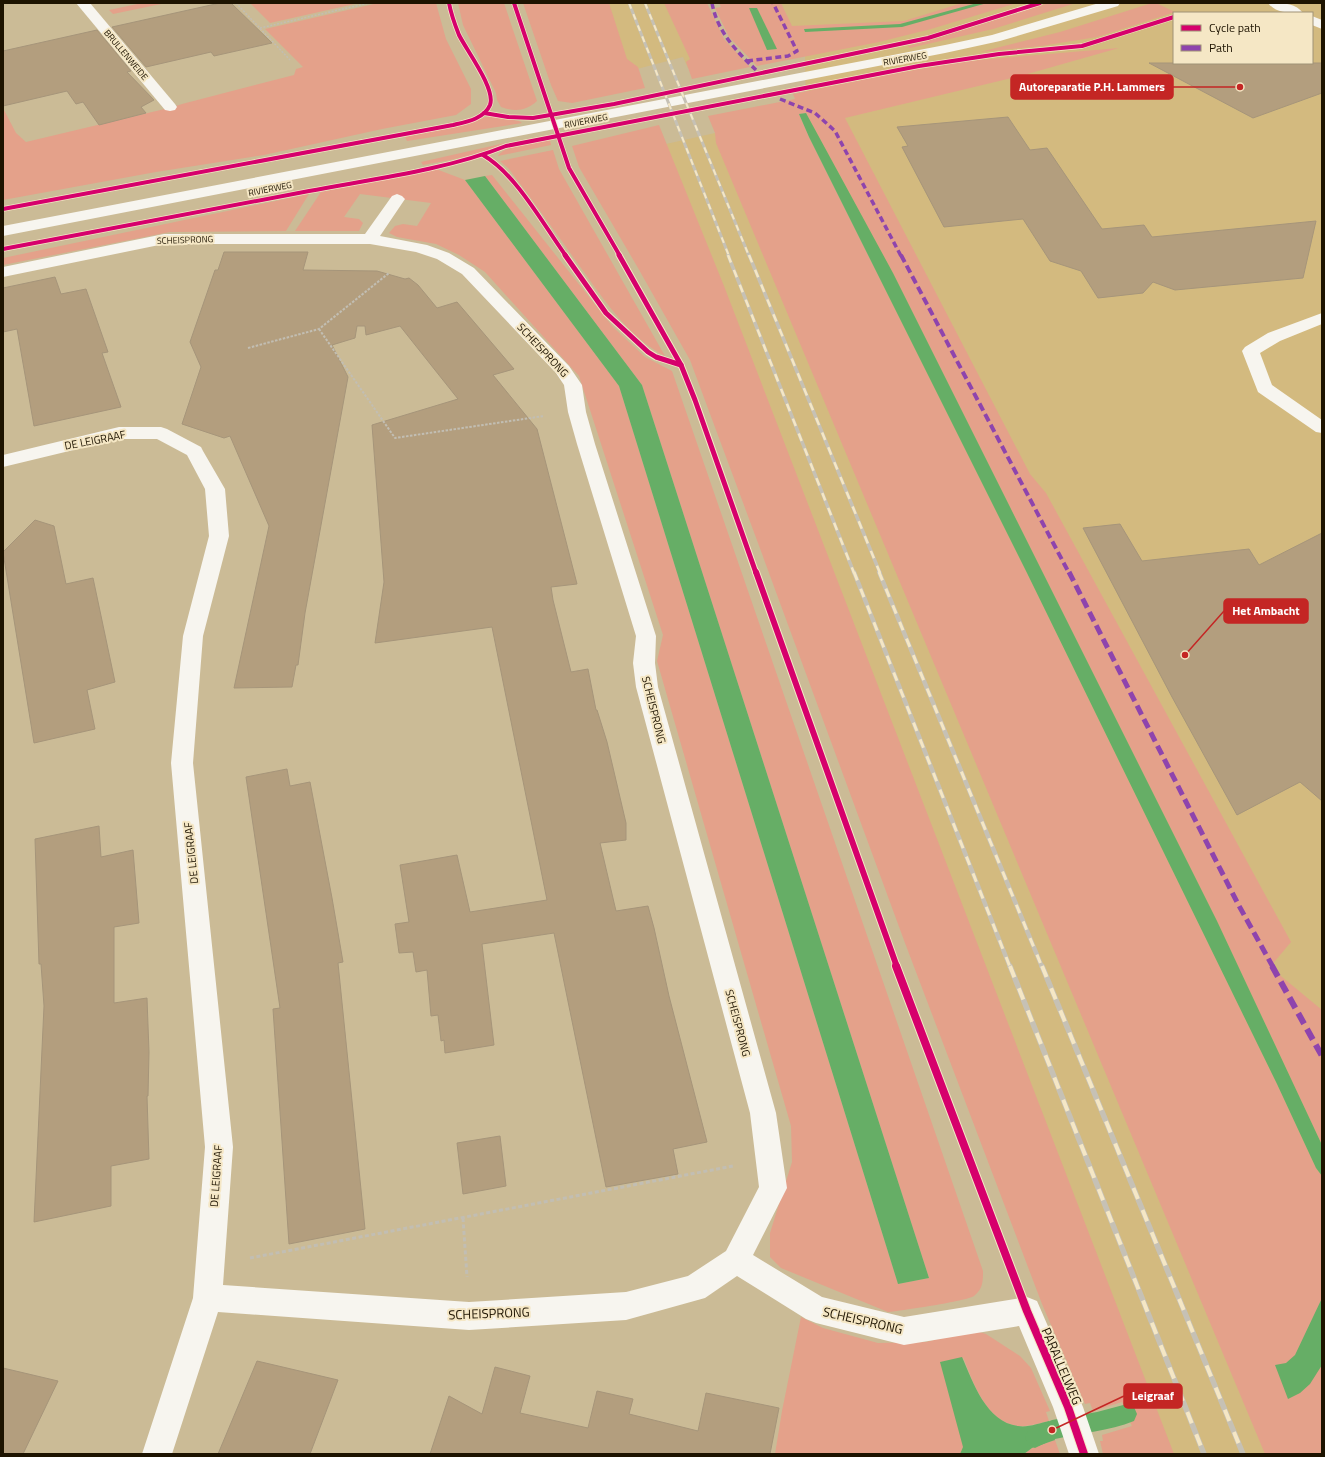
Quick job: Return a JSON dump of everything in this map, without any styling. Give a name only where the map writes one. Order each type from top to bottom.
[{"type":"street","name":"BRULLENWEIDE","points":[[83,3],[170,107]]},
{"type":"street","name":"RIVIERWEG","points":[[3,231],[945,49],[1002,36],[1113,3]]},
{"type":"street","points":[[1275,3],[1294,12]]},
{"type":"street","points":[[1313,20],[1322,25]]},
{"type":"street","points":[[370,239],[397,199]]},
{"type":"street","name":"SCHEISPRONG","points":[[3,272],[164,239],[370,239],[400,243],[421,248],[443,256],[468,271],[563,370],[573,385],[576,412],[646,636],[644,663],[647,687],[763,1112],[768,1160],[773,1188],[736,1260],[695,1288],[626,1306],[469,1316],[208,1298]]},
{"type":"street","points":[[1322,318],[1274,338],[1251,351],[1264,388],[1322,428]]},
{"type":"street","name":"DE LEIGRAAF","points":[[3,461],[119,433],[161,433],[194,451],[215,489],[219,536],[192,636],[182,762],[220,1147],[208,1298],[157,1454]]},
{"type":"street","name":"SCHEISPRONG","points":[[736,1260],[816,1309],[904,1331],[1027,1311]]},
{"type":"street","name":"PARALLELWEG","points":[[1027,1311],[1068,1407],[1083,1449]]},
{"type":"path","points":[[236,3],[290,60]]},
{"type":"path","points":[[260,28],[369,3]]},
{"type":"path","points":[[248,348],[319,329],[421,248]]},
{"type":"path","points":[[319,329],[395,438],[576,412]]},
{"type":"path","points":[[210,1266],[768,1160]]},
{"type":"path","points":[[463,1218],[469,1316]]},
{"type":"shaded area","points":[[142,3],[166,3],[113,14],[109,10]]},
{"type":"shaded area","points":[[250,3],[359,3],[270,23]]},
{"type":"shaded area","points":[[378,3],[436,3],[446,39],[471,89],[471,104],[456,115],[382,129],[264,155],[156,172],[3,200],[3,108],[16,133],[26,142],[173,107],[294,75],[296,69],[303,67],[265,29]]},
{"type":"shaded area","points":[[458,3],[504,3],[537,101],[529,107],[520,110],[511,110],[501,107],[497,100],[496,93],[463,25]]},
{"type":"shaded area","points":[[523,3],[609,3],[627,59],[638,67],[645,88],[572,103],[558,101],[551,85]]},
{"type":"shaded area","points":[[528,3],[700,3],[726,62],[688,68],[683,57],[637,69]]},
{"type":"shaded area","points":[[664,3],[707,3],[724,39],[750,67],[692,79],[686,62],[690,59]]},
{"type":"shaded area","points":[[719,3],[781,3],[792,26],[904,21],[962,3],[1017,3],[931,29],[879,42],[757,66],[729,37],[715,8],[721,7]]},
{"type":"shaded area","points":[[781,3],[1322,3],[1322,1198],[1296,1214],[806,113],[805,56]]},
{"type":"shaded area","points":[[977,3],[987,3],[902,27],[805,32],[804,29],[900,24]]},
{"type":"shaded area","points":[[1049,3],[1076,3],[993,29],[910,48],[908,46],[931,40]]},
{"type":"shaded area","points":[[1152,3],[1156,3],[1175,12],[1097,37],[1041,46],[980,52],[1060,32]]},
{"type":"shaded area","points":[[749,8],[757,8],[777,49],[767,50]]},
{"type":"shaded area","points":[[1119,48],[1024,75],[845,118],[1030,474],[1046,493],[1291,942],[1270,967],[1322,1010],[1322,1145],[1217,921],[893,273],[806,113],[799,114],[809,137],[1027,573],[1277,1084],[1316,1168],[1322,1176],[1322,1454],[1265,1454],[716,143],[715,133],[708,116],[795,99],[793,94],[891,74],[968,61]]},
{"type":"shaded area","points":[[806,113],[893,273],[1217,921],[1322,1145],[1322,1176],[1316,1168],[1277,1084],[1027,573],[809,137],[799,114]]},
{"type":"shaded area","points":[[489,116],[519,121],[522,123],[407,141],[405,137],[459,126]]},
{"type":"shaded area","points":[[659,125],[724,286],[1174,1454],[1103,1454],[1100,1441],[1103,1441],[1102,1435],[1132,1426],[1122,1402],[1093,1411],[1090,1403],[1085,1404],[1042,1304],[905,943],[690,360],[579,167],[572,146]]},
{"type":"shaded area","points":[[715,133],[1322,1454],[1142,1454],[663,150],[666,144]]},
{"type":"shaded area","points":[[550,140],[551,145],[498,156],[501,152],[507,149]]},
{"type":"shaded area","points":[[505,143],[485,151],[454,159],[423,165],[421,162]]},
{"type":"shaded area","points":[[553,150],[559,169],[665,356],[638,338],[615,314],[518,180],[500,161]]},
{"type":"shaded area","points":[[436,169],[465,180],[619,386],[898,1284],[929,1278],[642,385],[485,176],[492,175],[613,327],[645,357],[672,371],[983,1271],[981,1288],[974,1296],[947,1303],[888,1312],[781,1268],[770,1257],[770,1233],[792,1162],[791,1126],[657,661],[663,635],[579,376],[485,272],[459,255],[436,244],[397,237],[389,233],[395,226],[403,224],[417,226],[431,203],[360,194],[344,217],[359,219],[363,223],[359,231],[295,231],[321,192]]},
{"type":"shaded area","points":[[485,176],[642,385],[929,1278],[898,1284],[619,386],[465,180]]},
{"type":"shaded area","points":[[309,194],[286,231],[170,232],[3,265],[3,258]]},
{"type":"shaded area","points":[[1322,1298],[1322,1365],[1310,1384],[1300,1393],[1288,1399],[1275,1365],[1286,1363],[1295,1355]]},
{"type":"shaded area","points":[[801,1317],[823,1328],[878,1343],[926,1342],[973,1330],[986,1334],[1020,1356],[1031,1368],[1050,1411],[1046,1412],[1049,1421],[1018,1426],[1007,1423],[997,1417],[989,1409],[976,1389],[963,1357],[963,1447],[961,1454],[775,1454]]},
{"type":"shaded area","points":[[962,1357],[976,1389],[989,1409],[997,1417],[1007,1423],[1018,1426],[1029,1426],[1049,1421],[1055,1440],[1032,1448],[1024,1454],[960,1454],[963,1447],[940,1362]]},
{"type":"shaded area","points":[[1055,1440],[1060,1454],[1024,1454],[1032,1448]]},
{"type":"building","points":[[220,3],[231,3],[272,43],[214,56],[211,52],[146,67],[112,27]]},
{"type":"building","points":[[97,30],[131,71],[127,72],[154,100],[141,107],[146,113],[99,125],[83,102],[76,104],[67,91],[3,106],[3,51]]},
{"type":"building","points":[[1149,63],[1322,63],[1322,93],[1253,118]]},
{"type":"building","points":[[1008,117],[1030,150],[1047,148],[1102,229],[1144,225],[1152,237],[1316,221],[1303,278],[1175,290],[1153,282],[1143,293],[1098,298],[1081,271],[1050,261],[1023,219],[944,227],[902,147],[908,146],[897,127]]},
{"type":"building","points":[[224,252],[308,252],[303,270],[377,271],[405,279],[409,278],[418,285],[437,308],[457,302],[514,369],[493,375],[537,429],[577,584],[551,587],[553,600],[571,672],[588,669],[596,710],[607,742],[626,823],[626,840],[600,843],[616,911],[648,906],[669,996],[707,1142],[673,1149],[678,1174],[606,1187],[554,933],[482,944],[494,1045],[445,1053],[444,1040],[441,1041],[438,1015],[431,1016],[427,970],[416,972],[413,952],[399,953],[395,924],[409,922],[400,865],[457,855],[470,912],[547,900],[492,627],[375,643],[384,582],[372,425],[458,399],[400,326],[366,335],[365,326],[357,326],[355,338],[332,345],[348,377],[305,613],[298,665],[296,665],[292,687],[234,688],[269,526],[230,436],[224,438],[182,424],[201,367],[190,342],[215,270],[218,270]]},
{"type":"building","points":[[55,277],[61,294],[86,289],[108,352],[102,353],[121,407],[34,426],[17,329],[3,332],[3,288]]},
{"type":"building","points":[[35,520],[54,526],[66,584],[93,578],[115,682],[87,690],[95,729],[34,743],[3,552]]},
{"type":"building","points":[[1120,524],[1142,561],[1249,549],[1259,565],[1322,533],[1322,801],[1300,782],[1237,815],[1172,697],[1083,528]]},
{"type":"building","points":[[287,769],[290,786],[310,782],[343,962],[338,963],[365,1229],[289,1244],[273,1009],[280,1008],[246,777]]},
{"type":"building","points":[[99,826],[101,857],[133,850],[139,923],[114,927],[114,1003],[147,998],[149,1052],[147,1096],[149,1159],[111,1166],[111,1206],[34,1222],[44,1006],[41,964],[39,964],[35,839]]},
{"type":"building","points":[[500,1136],[506,1186],[463,1194],[457,1143]]},
{"type":"building","points":[[257,1361],[338,1380],[310,1454],[218,1454]]},
{"type":"building","points":[[495,1367],[530,1376],[520,1413],[588,1428],[597,1391],[633,1399],[629,1414],[698,1431],[706,1393],[779,1408],[770,1454],[430,1454],[449,1396],[482,1414]]},
{"type":"building","points":[[3,1368],[58,1381],[23,1454],[3,1454]]},
{"type":"waterway","points":[[1035,1438],[1052,1430],[1097,1422],[1127,1414]]},
{"type":"railway","points":[[629,3],[729,256]]},
{"type":"railway","points":[[645,3],[749,256]]},
{"type":"railway","points":[[728,255],[854,573]]},
{"type":"railway","points":[[749,255],[880,573]]},
{"type":"railway","points":[[854,572],[1010,967]]},
{"type":"railway","points":[[879,572],[1042,967]]},
{"type":"railway","points":[[1010,966],[1204,1454]]},
{"type":"railway","points":[[1042,966],[1243,1454]]},
{"type":"marked path","points":[[712,3],[717,22],[722,31],[728,40],[756,70]]},
{"type":"marked path","points":[[747,61],[788,56],[797,51],[773,3]]},
{"type":"marked path","points":[[780,99],[815,113],[835,131],[1041,517],[1238,904],[1322,1056]]},
{"type":"cycle path","points":[[3,209],[453,125],[477,117],[485,112],[489,106],[491,101],[490,94],[484,79],[455,26],[449,3]]},
{"type":"cycle path","points":[[514,3],[569,168],[666,336],[681,365],[695,400],[892,955],[1027,1311],[1068,1407],[1084,1454]]},
{"type":"cycle path","points":[[484,113],[508,117],[533,118],[614,104],[928,38],[1040,3]]},
{"type":"cycle path","points":[[3,249],[374,179],[451,163],[483,155],[506,146],[919,66],[999,54],[1082,46],[1173,17]]},
{"type":"cycle path","points":[[483,155],[495,162],[511,178],[606,313],[648,352],[656,357],[681,365]]},
{"type":"place","name":"Autoreparatie P.H. Lammers","points":[[1240,87]]},
{"type":"place","name":"Het Ambacht","points":[[1185,655]]},
{"type":"place","name":"Leigraaf","points":[[1052,1430]]}]
